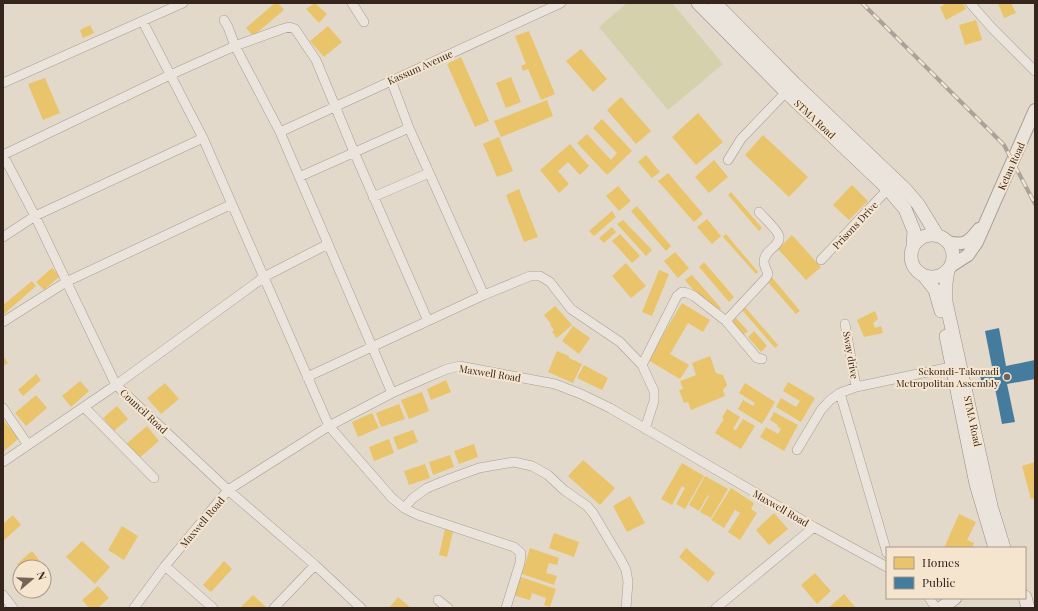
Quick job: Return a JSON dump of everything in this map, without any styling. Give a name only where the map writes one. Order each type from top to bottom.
[{"type":"main road","name":"STMA Road","points":[[698,3],[786,92],[888,189],[905,209],[914,231],[914,245]]},
{"type":"main road","name":"STMA Road","points":[[715,3],[795,84],[906,190],[918,204],[937,235]]},
{"type":"main road","points":[[928,235],[937,235],[943,237],[948,242],[952,249],[953,258],[950,268],[941,276],[932,278],[924,276],[916,270],[911,262],[910,253],[920,238],[928,235]]},
{"type":"main road","name":"STMA Road","points":[[950,268],[946,283],[946,302],[991,506],[1004,547]]},
{"type":"main road","name":"STMA Road","points":[[924,276],[935,290],[939,302],[976,484],[995,547]]},
{"type":"main road","points":[[941,608],[954,599]]},
{"type":"street","points":[[3,82],[183,3]]},
{"type":"street","points":[[352,3],[364,22]]},
{"type":"street","name":"Kassum Avenue","points":[[280,132],[390,80],[561,3]]},
{"type":"street","points":[[970,3],[992,28],[1035,71]]},
{"type":"street","points":[[224,20],[228,27],[234,46],[280,132],[392,393]]},
{"type":"street","points":[[142,22],[203,138],[329,426],[392,498],[404,508],[418,515],[514,547],[521,553],[520,563],[506,608]]},
{"type":"street","points":[[3,155],[234,46],[288,27],[295,29],[316,60],[328,86],[373,197],[428,321]]},
{"type":"street","points":[[390,80],[484,295]]},
{"type":"street","points":[[728,160],[741,139],[786,92]]},
{"type":"street","name":"Ketan Road","points":[[950,268],[968,255],[977,242],[1035,110]]},
{"type":"street","points":[[299,177],[410,128]]},
{"type":"street","points":[[3,237],[35,216],[203,138]]},
{"type":"street","name":"Council Road","points":[[3,155],[35,216],[116,385],[228,490],[315,565],[361,608]]},
{"type":"street","points":[[373,197],[430,173]]},
{"type":"street","name":"Prisons Drive","points":[[821,260],[888,189]]},
{"type":"street","points":[[3,322],[66,282],[232,204]]},
{"type":"street","points":[[726,321],[766,278],[768,274],[764,262],[765,257],[768,251],[778,242],[779,237],[776,231],[759,212]]},
{"type":"street","name":"Ketan Road","points":[[948,242],[959,245],[966,242],[987,221]]},
{"type":"street","points":[[3,462],[116,385],[264,277],[328,244]]},
{"type":"street","points":[[307,377],[484,295],[530,276],[540,276],[550,282],[572,309],[620,342],[642,366],[654,391],[654,401],[645,429]]},
{"type":"street","points":[[642,366],[677,296],[682,292],[694,296],[726,321],[758,358],[762,359]]},
{"type":"street","name":"Sway drive","points":[[845,324],[856,387]]},
{"type":"street","name":"Maxwell Road","points":[[134,608],[165,566],[228,490],[329,426],[392,393],[447,369],[460,366],[555,384],[582,394],[610,408],[814,527],[886,566]]},
{"type":"street","points":[[797,450],[821,410],[830,400],[840,393],[856,387],[951,366]]},
{"type":"street","points":[[840,393],[886,550]]},
{"type":"street","points":[[84,407],[154,478]]},
{"type":"street","points":[[3,408],[28,445]]},
{"type":"street","points":[[404,508],[413,498],[427,488],[479,468],[514,462],[532,466],[548,475],[564,490],[587,506],[593,513],[626,570],[628,582],[626,608]]},
{"type":"street","points":[[716,608],[814,527]]},
{"type":"street","points":[[274,608],[315,565]]},
{"type":"street","points":[[165,566],[213,608]]},
{"type":"street","points":[[3,595],[13,608]]},
{"type":"street","points":[[930,599],[936,608]]},
{"type":"street","points":[[438,600],[448,608]]},
{"type":"shaded area","points":[[627,3],[672,3],[723,64],[668,110],[599,27]]},
{"type":"building: Homes","points":[[275,3],[278,3],[284,10],[253,36],[246,28]]},
{"type":"building: Homes","points":[[315,3],[327,14],[319,23],[306,9]]},
{"type":"building: Homes","points":[[947,3],[963,3],[966,9],[946,20],[940,7]]},
{"type":"building: Homes","points":[[998,3],[1011,3],[1016,13],[1004,18]]},
{"type":"building: Homes","points":[[976,20],[982,40],[965,45],[959,25]]},
{"type":"building: Homes","points":[[90,25],[94,33],[83,38],[80,30]]},
{"type":"building: Homes","points":[[328,26],[342,42],[324,57],[310,41]]},
{"type":"building: Homes","points":[[529,31],[555,94],[541,100],[528,69],[523,71],[521,66],[526,64],[515,36]]},
{"type":"building: Homes","points":[[581,49],[607,79],[593,92],[566,61]]},
{"type":"building: Homes","points":[[461,57],[489,121],[475,127],[447,64]]},
{"type":"building: Homes","points":[[511,77],[521,102],[506,108],[496,83]]},
{"type":"building: Homes","points":[[45,78],[60,113],[43,120],[28,84]]},
{"type":"building: Homes","points":[[621,97],[651,131],[636,144],[607,110]]},
{"type":"building: Homes","points":[[547,100],[553,116],[501,137],[494,121]]},
{"type":"building: Homes","points":[[698,113],[723,142],[696,165],[672,137]]},
{"type":"building: Homes","points":[[602,119],[632,151],[607,175],[577,143],[587,134],[611,160],[617,153],[593,128]]},
{"type":"building: Homes","points":[[763,135],[808,177],[789,197],[745,155]]},
{"type":"building: Homes","points":[[499,137],[513,171],[497,177],[483,144]]},
{"type":"building: Homes","points":[[570,144],[589,166],[580,175],[568,162],[558,171],[569,184],[559,193],[540,170]]},
{"type":"building: Homes","points":[[646,155],[660,172],[652,178],[638,162]]},
{"type":"building: Homes","points":[[714,160],[728,177],[709,193],[695,177]]},
{"type":"building: Homes","points":[[668,173],[703,214],[694,222],[658,181]]},
{"type":"building: Homes","points":[[852,185],[868,201],[849,220],[833,205]]},
{"type":"building: Homes","points":[[618,186],[631,201],[619,211],[606,196]]},
{"type":"building: Homes","points":[[519,189],[538,237],[524,242],[506,195]]},
{"type":"building: Homes","points":[[731,192],[762,228],[759,231],[728,195]]},
{"type":"building: Homes","points":[[637,206],[671,246],[666,251],[631,211]]},
{"type":"building: Homes","points":[[612,211],[616,217],[594,236],[589,231]]},
{"type":"building: Homes","points":[[707,219],[721,236],[712,244],[697,227]]},
{"type":"building: Homes","points":[[623,220],[652,250],[646,256],[617,224]]},
{"type":"building: Homes","points":[[612,227],[616,232],[604,243],[599,238]]},
{"type":"building: Homes","points":[[620,234],[640,256],[632,263],[612,241]]},
{"type":"building: Homes","points":[[726,234],[758,272],[756,274],[723,237]]},
{"type":"building: Homes","points":[[792,235],[821,267],[806,280],[778,249]]},
{"type":"building: Homes","points":[[675,252],[689,268],[678,278],[664,261]]},
{"type":"building: Homes","points":[[704,262],[734,297],[729,302],[699,267]]},
{"type":"building: Homes","points":[[626,263],[646,286],[631,298],[612,276]]},
{"type":"building: Homes","points":[[52,268],[60,276],[44,290],[36,282]]},
{"type":"building: Homes","points":[[659,270],[669,274],[652,316],[642,312]]},
{"type":"building: Homes","points":[[692,275],[721,308],[716,312],[703,297],[701,299],[685,280]]},
{"type":"building: Homes","points":[[770,275],[800,311],[796,314],[765,279]]},
{"type":"building: Homes","points":[[32,281],[36,286],[3,315],[3,305]]},
{"type":"building: Homes","points":[[682,303],[710,320],[703,332],[688,323],[670,354],[689,365],[680,379],[648,360]]},
{"type":"building: Homes","points":[[555,306],[572,325],[557,338],[552,332],[554,330],[550,325],[551,324],[544,315]]},
{"type":"building: Homes","points":[[745,307],[778,345],[775,348],[742,310]]},
{"type":"building: Homes","points":[[875,311],[878,319],[873,323],[875,328],[881,326],[883,333],[864,337],[857,320]]},
{"type":"building: Homes","points":[[736,318],[748,331],[743,335],[732,322]]},
{"type":"building: Homes","points":[[573,326],[590,338],[579,354],[562,341]]},
{"type":"building: Homes","points":[[754,331],[767,346],[761,352],[748,337]]},
{"type":"building: Homes","points":[[557,351],[582,364],[573,383],[548,372]]},
{"type":"building: Homes","points":[[3,356],[8,363],[3,366]]},
{"type":"building: Homes","points":[[710,356],[716,373],[723,375],[727,385],[723,390],[725,396],[691,410],[688,402],[684,403],[679,390],[683,389],[680,381],[696,375],[692,363]]},
{"type":"building: Homes","points":[[584,365],[608,378],[602,390],[577,378]]},
{"type":"building: Homes","points":[[36,374],[41,380],[23,396],[18,390]]},
{"type":"building: Homes","points":[[446,380],[451,392],[431,400],[427,389]]},
{"type":"building: Homes","points":[[80,381],[89,391],[71,407],[62,396]]},
{"type":"building: Homes","points":[[788,382],[815,398],[801,422],[776,407],[781,398],[796,407],[800,401],[783,391]]},
{"type":"building: Homes","points":[[165,383],[179,399],[161,414],[147,398]]},
{"type":"building: Homes","points":[[745,383],[775,402],[762,424],[738,409],[743,400],[753,406],[755,403],[739,393]]},
{"type":"building: Homes","points":[[422,392],[429,411],[409,419],[401,400]]},
{"type":"building: Homes","points":[[36,395],[47,408],[26,426],[15,413]]},
{"type":"building: Homes","points":[[399,404],[405,419],[381,427],[376,413]]},
{"type":"building: Homes","points":[[117,406],[128,419],[114,431],[103,418]]},
{"type":"building: Homes","points":[[727,409],[740,417],[733,429],[736,430],[743,419],[755,426],[741,449],[715,433],[724,419],[722,418]]},
{"type":"building: Homes","points":[[774,412],[798,425],[784,451],[760,437],[766,427],[778,434],[781,429],[770,420]]},
{"type":"building: Homes","points":[[372,413],[379,428],[358,437],[352,422]]},
{"type":"building: Homes","points":[[3,420],[19,438],[3,452]]},
{"type":"building: Homes","points":[[147,426],[159,441],[137,460],[125,445]]},
{"type":"building: Homes","points":[[413,430],[418,442],[398,450],[393,437]]},
{"type":"building: Homes","points":[[389,439],[394,453],[374,461],[369,447]]},
{"type":"building: Homes","points":[[474,444],[478,457],[459,464],[454,451]]},
{"type":"building: Homes","points":[[450,455],[454,467],[433,475],[429,462]]},
{"type":"building: Homes","points":[[583,460],[615,488],[600,505],[568,476]]},
{"type":"building: Homes","points":[[1035,462],[1035,498],[1031,499],[1022,466]]},
{"type":"building: Homes","points":[[682,463],[704,476],[685,509],[676,504],[685,488],[682,486],[672,505],[661,499]]},
{"type":"building: Homes","points":[[425,464],[430,478],[409,485],[404,471]]},
{"type":"building: Homes","points":[[705,476],[728,489],[711,518],[700,512],[709,496],[708,495],[699,511],[689,505]]},
{"type":"building: Homes","points":[[731,488],[754,503],[751,509],[757,513],[740,540],[728,532],[740,513],[735,510],[724,528],[711,520]]},
{"type":"building: Homes","points":[[630,496],[645,523],[627,532],[613,506]]},
{"type":"building: Homes","points":[[774,513],[788,529],[769,545],[756,530]]},
{"type":"building: Homes","points":[[959,514],[976,522],[967,540],[974,543],[972,547],[944,547]]},
{"type":"building: Homes","points":[[13,515],[21,525],[3,541],[3,524]]},
{"type":"building: Homes","points":[[122,526],[138,536],[124,560],[108,550]]},
{"type":"building: Homes","points":[[445,529],[453,532],[447,557],[439,555]]},
{"type":"building: Homes","points":[[554,533],[579,542],[574,557],[549,548]]},
{"type":"building: Homes","points":[[82,541],[110,567],[95,584],[66,557]]},
{"type":"building: Homes","points":[[530,548],[559,558],[557,565],[549,563],[546,573],[557,576],[554,585],[522,574]]},
{"type":"building: Homes","points":[[686,548],[715,573],[708,582],[679,557]]},
{"type":"building: Homes","points":[[32,551],[38,559],[23,559]]},
{"type":"building: Homes","points":[[224,561],[232,569],[211,592],[203,585]]},
{"type":"building: Homes","points":[[815,573],[831,591],[817,604],[801,585]]},
{"type":"building: Homes","points":[[518,576],[556,589],[550,607],[544,605],[546,598],[532,593],[530,600],[512,595]]},
{"type":"building: Homes","points":[[98,586],[109,598],[98,608],[89,608],[82,600]]},
{"type":"building: Homes","points":[[844,594],[856,608],[828,608]]},
{"type":"building: Homes","points":[[253,595],[267,608],[240,608]]},
{"type":"building: Homes","points":[[398,597],[411,608],[389,608]]},
{"type":"building: Public","name":"Sekondi-Takoradi Metropolitan Assembly","points":[[999,328],[1006,366],[1035,360],[1035,379],[1007,384],[1015,422],[1002,424],[994,383],[982,385],[980,375],[993,372],[985,331]]},
{"type":"railway","points":[[862,3],[1004,145],[1035,204]]},
{"type":"place","name":"Sekondi-Takoradi Metropolitan Assembly","points":[[1007,377]]}]
